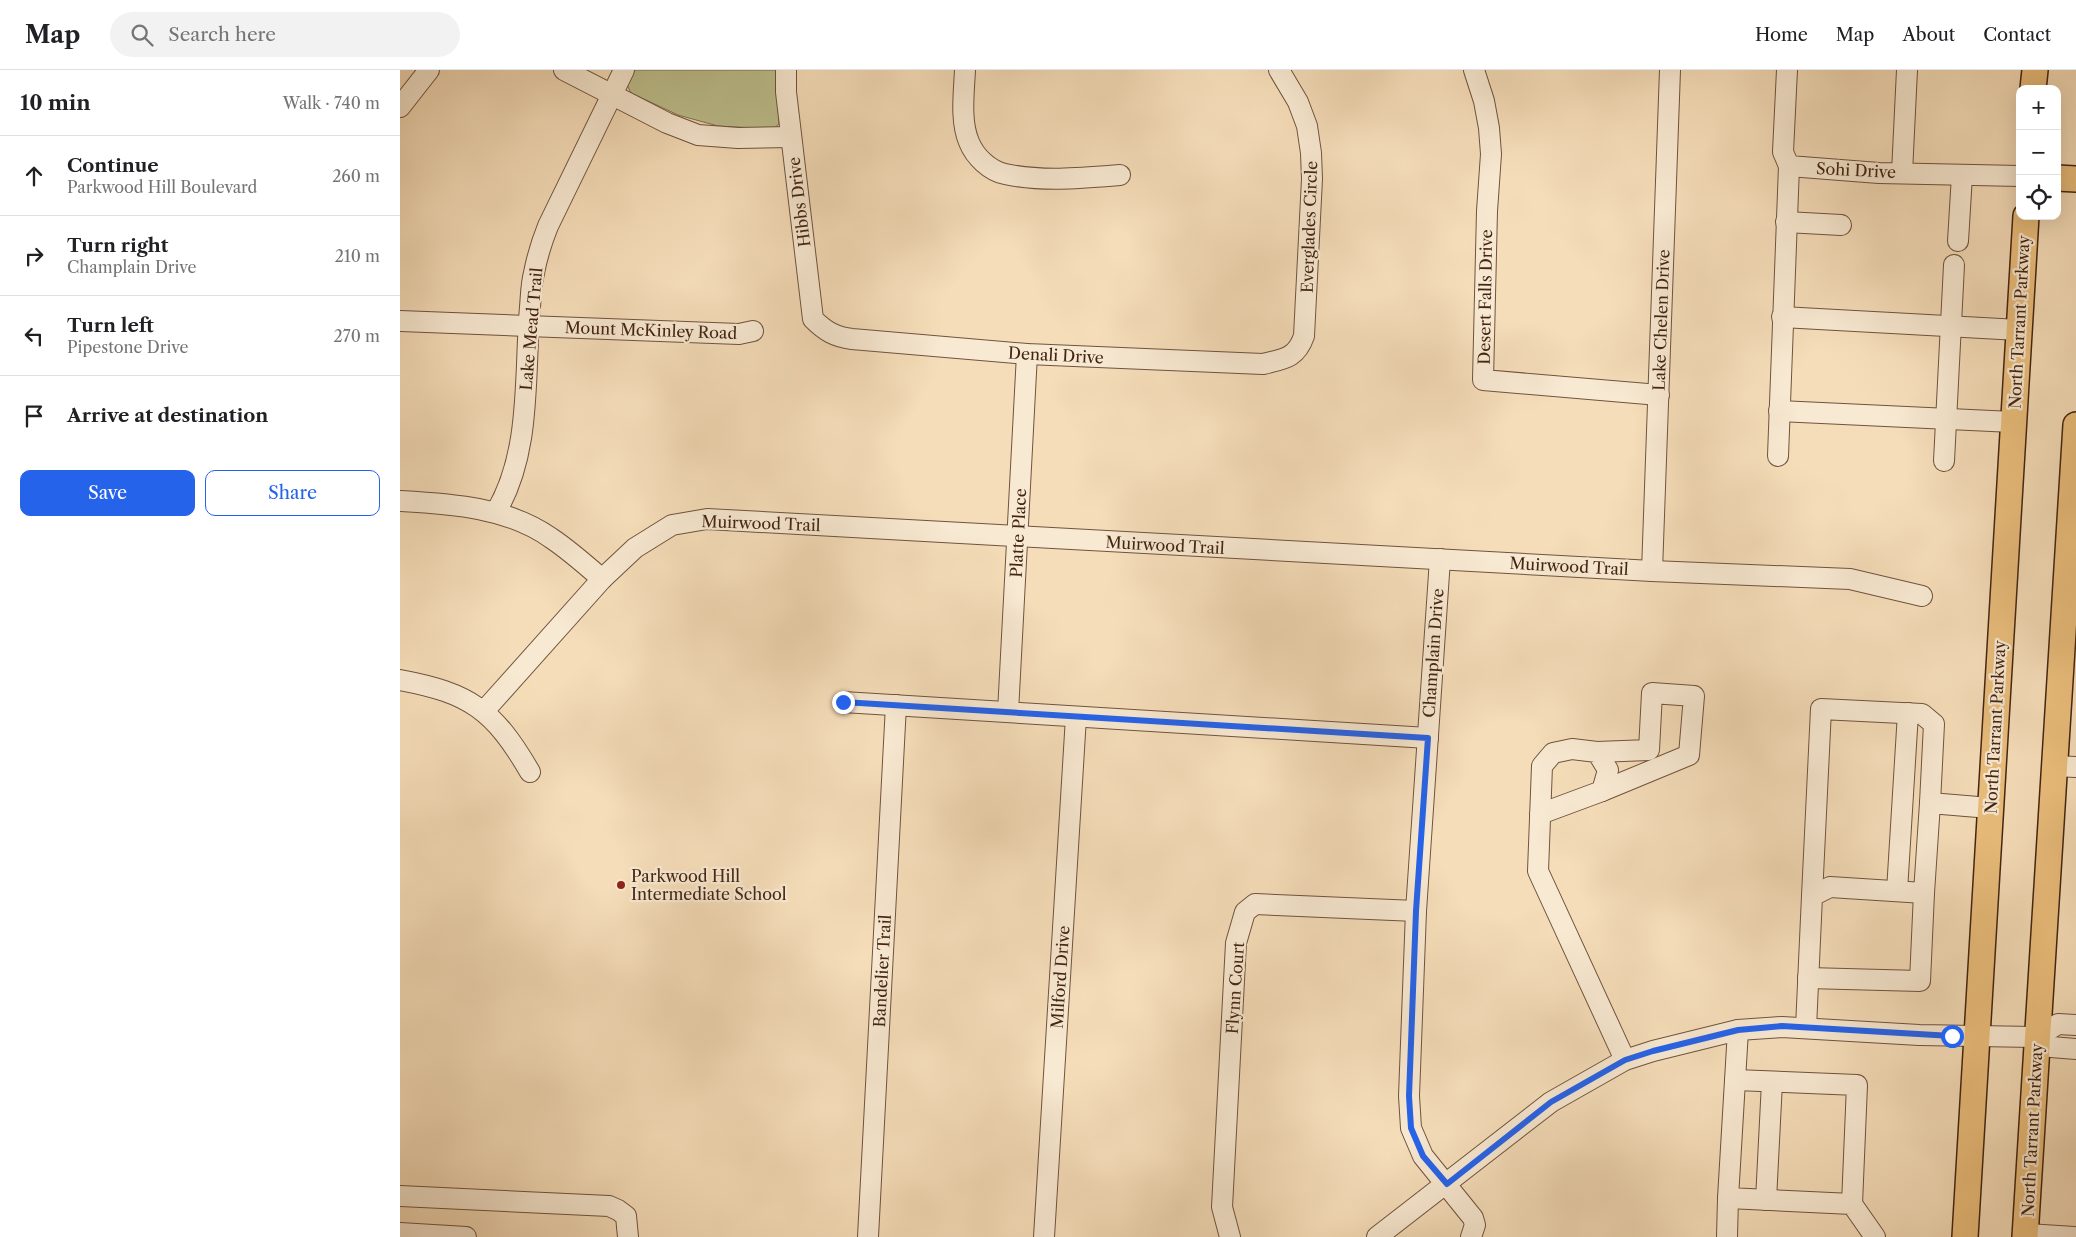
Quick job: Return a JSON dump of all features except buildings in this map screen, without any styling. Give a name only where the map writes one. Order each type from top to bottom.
[{"type":"main road","points":[[2033,85],[2034,70]]},
{"type":"main road","points":[[2061,178],[2076,180]]},
{"type":"main road","name":"North Tarrant Parkway","points":[[1965,1237],[2026,220]]},
{"type":"main road","name":"North Tarrant Parkway","points":[[2025,1236],[2037,1037],[2065,766],[2076,425]]},
{"type":"street","points":[[400,106],[429,70]]},
{"type":"street","points":[[564,70],[667,123],[698,135],[738,138],[791,137]]},
{"type":"street","name":"Lake Mead Trail","points":[[496,512],[507,494],[526,405],[533,275],[541,244],[624,70]]},
{"type":"street","name":"Hibbs Drive","points":[[786,70],[786,92],[812,319],[823,329]]},
{"type":"street","points":[[965,70],[965,125],[968,142],[980,160],[1004,174],[1064,179],[1120,175]]},
{"type":"street","name":"Everglades Circle","points":[[1279,70],[1298,102],[1307,126],[1312,153],[1304,336],[1300,348],[1290,356]]},
{"type":"street","name":"Desert Falls Drive","points":[[1474,70],[1486,110],[1491,154],[1487,211],[1483,380],[1659,395]]},
{"type":"street","name":"Lake Chelen Drive","points":[[1652,571],[1670,70]]},
{"type":"street","points":[[1778,456],[1789,166],[1783,152],[1787,70]]},
{"type":"street","points":[[1902,173],[1907,70]]},
{"type":"street","name":"Sohi Drive","points":[[1789,166],[1902,173],[2016,176]]},
{"type":"street","points":[[1958,241],[1962,175]]},
{"type":"street","points":[[1786,222],[1842,224]]},
{"type":"street","points":[[1944,461],[1954,265]]},
{"type":"street","points":[[1782,317],[2019,330]]},
{"type":"street","name":"Mount McKinley Road","points":[[400,321],[739,334],[753,330]]},
{"type":"street","name":"Denali Drive","points":[[823,329],[836,337],[852,339],[1027,354],[1263,364],[1290,356]]},
{"type":"street","name":"Platte Place","points":[[1008,712],[1027,354]]},
{"type":"street","points":[[1780,410],[2014,422]]},
{"type":"street","points":[[400,501],[444,504],[496,512],[518,520],[550,537],[602,579]]},
{"type":"street","name":"Muirwood Trail","points":[[484,711],[602,579],[635,548],[672,525],[707,519],[1652,571],[1850,578],[1922,596]]},
{"type":"street","name":"Champlain Drive","points":[[1440,559],[1416,911],[1409,1075],[1411,1128],[1423,1156],[1474,1218],[1475,1225],[1471,1237]]},
{"type":"street","points":[[400,680],[429,686],[459,696],[484,711],[512,741],[530,772]]},
{"type":"street","points":[[1540,814],[1602,791],[1689,754],[1694,696],[1652,693],[1649,750],[1597,752],[1572,749],[1553,753],[1542,766],[1540,814],[1538,871],[1625,1060]]},
{"type":"street","points":[[843,702],[1428,738]]},
{"type":"street","name":"Bandelier Trail","points":[[868,1237],[896,706]]},
{"type":"street","points":[[1806,1028],[1808,978],[1821,709],[1922,714],[1934,724],[1920,982],[1808,978]]},
{"type":"street","points":[[1898,892],[1908,713]]},
{"type":"street","name":"Milford Drive","points":[[1044,1237],[1076,716]]},
{"type":"street","points":[[1597,752],[1608,770],[1602,791]]},
{"type":"street","points":[[1930,803],[1990,808]]},
{"type":"street","points":[[1812,896],[1830,887],[1924,893]]},
{"type":"street","name":"Flynn Court","points":[[1230,1237],[1222,1207],[1236,943],[1245,912],[1255,904],[1416,911]]},
{"type":"street","points":[[1377,1237],[1551,1102],[1625,1060],[1653,1051],[1738,1030],[1782,1026],[1976,1037],[2037,1037],[2058,1024],[2076,1026]]},
{"type":"street","points":[[1726,1237],[1738,1030]]},
{"type":"street","points":[[2037,1037],[2051,1047],[2076,1049]]},
{"type":"street","points":[[1735,1080],[1857,1086],[1852,1204],[1875,1237]]},
{"type":"street","points":[[1766,1200],[1772,1082]]},
{"type":"street","points":[[400,1196],[609,1206],[626,1216],[628,1237]]},
{"type":"street","points":[[1728,1198],[1852,1204]]},
{"type":"street","points":[[400,1234],[466,1237]]},
{"type":"street","points":[[2025,1236],[2074,1237]]},
{"type":"green space","points":[[633,70],[776,70],[779,124],[773,129],[718,126],[678,115],[631,93],[627,85]]},
{"type":"place","name":"Parkwood Hill Intermediate School","points":[[621,885]]},
{"type":"route","points":[[843,702],[1428,738],[1416,911],[1409,1096],[1411,1128],[1423,1156],[1447,1184],[1551,1102],[1625,1060],[1653,1051],[1738,1030],[1782,1026],[1952,1036]]}]
